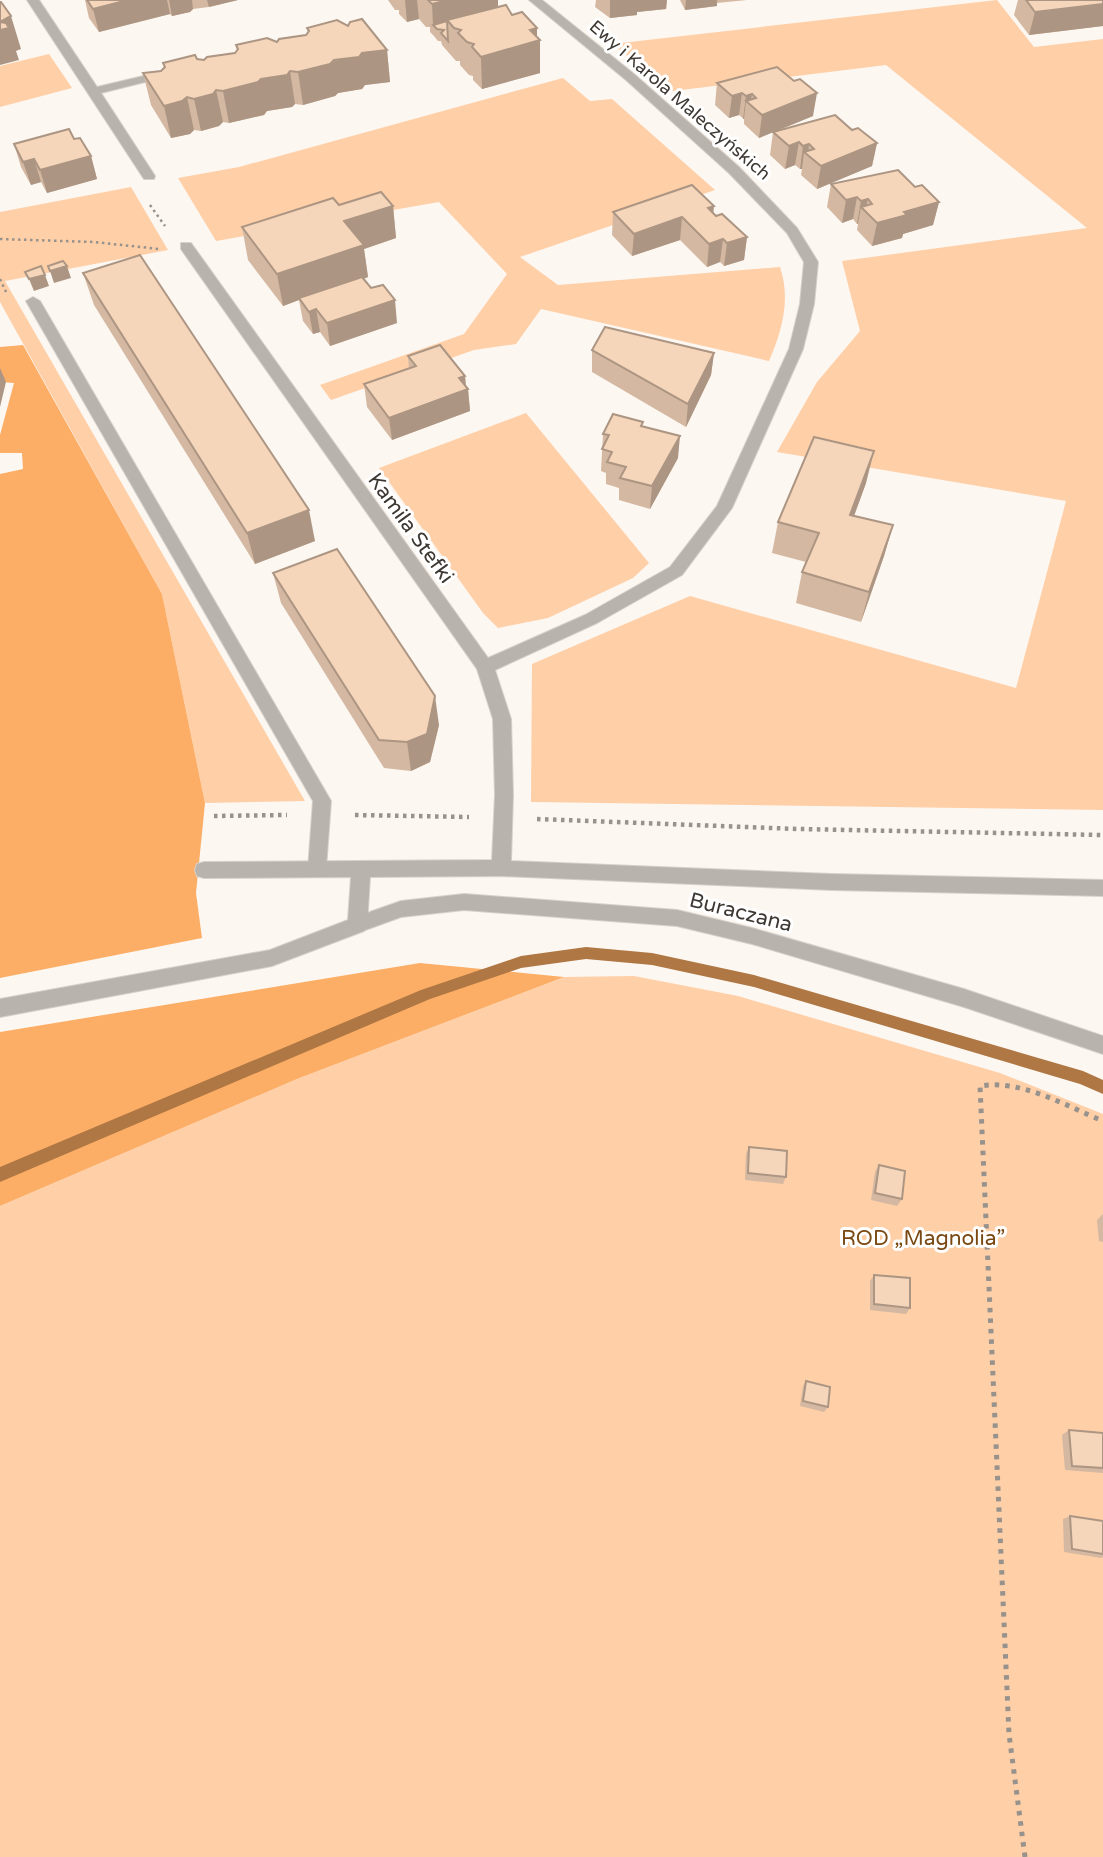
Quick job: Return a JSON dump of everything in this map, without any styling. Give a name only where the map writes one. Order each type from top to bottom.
[{"type":"street","points":[[33,0],[149,176]]},
{"type":"street","name":"Ewy i Karola Maleczyńskich","points":[[485,667],[591,619],[676,571],[724,508],[796,349],[807,304],[811,262],[792,231],[734,170],[630,77],[535,0]]},
{"type":"street","points":[[92,92],[185,68]]},
{"type":"street","name":"Kamila Stefki","points":[[186,246],[485,667],[502,719],[501,868]]},
{"type":"street","points":[[33,301],[322,801],[322,814]]},
{"type":"street","points":[[204,870],[501,868],[832,882],[1103,888]]},
{"type":"street","points":[[357,925],[361,869]]},
{"type":"street","name":"Buraczana","points":[[0,1007],[272,958],[314,939],[401,909],[464,902],[677,918],[752,936],[964,998],[1103,1045]]},
{"type":"lane","points":[[317,869],[322,814]]},
{"type":"path","points":[[0,239],[32,243],[93,242],[143,250],[186,246]]},
{"type":"path","points":[[214,817],[322,814],[798,829],[1103,835]]},
{"type":"path","points":[[1025,1857],[1009,1734],[980,1086],[998,1083],[1048,1098],[1103,1121]]},
{"type":"green space","points":[[997,0],[1034,47],[1103,39],[1103,810],[531,802],[532,664],[690,596],[1016,688],[1066,501],[777,452],[817,382],[860,331],[842,261],[1087,228],[886,65],[673,91],[612,44]]},
{"type":"green space","points":[[49,54],[72,88],[0,107],[0,66]]},
{"type":"green space","points":[[563,78],[590,101],[612,99],[715,190],[520,257],[558,285],[780,267],[785,291],[784,315],[769,361],[541,309],[516,344],[474,350],[331,400],[320,385],[464,334],[507,274],[439,202],[216,241],[178,178],[239,167]]},
{"type":"green space","points":[[131,187],[168,250],[5,281],[305,801],[205,803],[162,594],[0,302],[0,212]]},
{"type":"green space","points":[[526,413],[649,563],[633,578],[548,618],[498,628],[483,613],[379,468]]},
{"type":"green space","name":"ROD „Magnolia”","points":[[634,976],[738,996],[1000,1073],[1103,1114],[1103,1857],[0,1857],[0,1206],[297,1079],[564,977]]},
{"type":"shaded area","points":[[23,345],[162,594],[205,803],[196,893],[202,938],[0,978],[0,474],[23,469],[22,453],[0,453],[0,435],[14,383],[0,382],[0,347]]},
{"type":"shaded area","points":[[420,963],[564,977],[297,1079],[0,1206],[0,1032]]},
{"type":"building","points":[[87,0],[128,0],[93,9]]},
{"type":"building","points":[[428,0],[448,0],[432,4]]},
{"type":"building","points":[[1026,0],[1103,0],[1103,4],[1035,12]]},
{"type":"building","points":[[0,2],[11,16],[0,22]]},
{"type":"building","points":[[506,5],[512,15],[522,12],[537,28],[530,30],[540,40],[481,57],[472,47],[474,44],[467,42],[458,33],[461,30],[454,28],[447,20]]},
{"type":"building","points":[[362,19],[387,50],[362,53],[359,57],[334,60],[330,64],[298,72],[290,71],[287,75],[261,79],[223,91],[216,90],[213,94],[194,99],[187,97],[164,106],[143,73],[161,71],[165,67],[163,63],[195,55],[197,59],[204,60],[207,57],[235,53],[238,49],[236,45],[267,38],[277,42],[279,39],[306,35],[309,31],[307,28],[337,20],[348,26],[350,22]]},
{"type":"building","points":[[447,21],[448,41],[441,33],[444,30],[433,25]]},
{"type":"building","points":[[0,22],[6,23],[9,28],[0,30]]},
{"type":"building","points":[[777,67],[794,81],[800,79],[817,93],[762,115],[746,101],[756,98],[752,94],[732,96],[717,83]]},
{"type":"building","points":[[835,115],[852,130],[858,128],[877,143],[821,166],[804,152],[814,149],[809,144],[803,146],[799,142],[789,146],[773,132]]},
{"type":"building","points":[[69,129],[74,139],[80,138],[91,156],[40,170],[34,159],[23,162],[14,144]]},
{"type":"building","points":[[898,170],[915,187],[922,185],[939,202],[877,223],[861,207],[872,204],[868,199],[861,201],[857,197],[846,200],[831,184]]},
{"type":"building","points":[[692,185],[714,206],[708,208],[716,216],[722,214],[747,237],[727,243],[723,239],[709,244],[682,217],[634,234],[613,212]]},
{"type":"building","points":[[381,192],[393,206],[344,221],[364,245],[277,274],[242,227],[333,198],[339,205]]},
{"type":"building","points":[[140,255],[309,510],[247,533],[83,273]]},
{"type":"building","points":[[63,261],[67,266],[50,271],[48,266]]},
{"type":"building","points":[[41,266],[45,275],[29,279],[25,272]]},
{"type":"building","points":[[362,277],[371,288],[383,285],[395,300],[327,323],[316,309],[309,312],[299,298]]},
{"type":"building","points":[[605,327],[714,353],[688,404],[592,350]]},
{"type":"building","points":[[440,345],[465,376],[459,378],[468,389],[389,418],[364,384],[416,366],[408,356]]},
{"type":"building","points":[[613,414],[643,422],[641,426],[680,436],[652,486],[620,478],[626,467],[607,462],[612,452],[602,449],[609,435],[603,434]]},
{"type":"building","points":[[814,437],[874,451],[850,515],[893,525],[869,592],[802,572],[819,533],[778,522]]},
{"type":"building","points":[[337,549],[435,696],[427,734],[407,742],[379,740],[273,573]]},
{"type":"building","points":[[749,1147],[787,1151],[786,1177],[748,1173]]},
{"type":"building","points":[[879,1165],[905,1171],[902,1199],[875,1193]]},
{"type":"building","points":[[874,1275],[910,1278],[910,1308],[874,1304]]},
{"type":"building","points":[[806,1381],[830,1387],[828,1407],[803,1401]]},
{"type":"building","points":[[1069,1430],[1103,1433],[1103,1468],[1072,1466]]},
{"type":"building","points":[[1070,1516],[1103,1521],[1103,1554],[1072,1549]]},
{"type":"waterway","points":[[0,1175],[426,994],[521,962],[586,953],[652,959],[754,981],[1083,1078],[1103,1087]]}]
